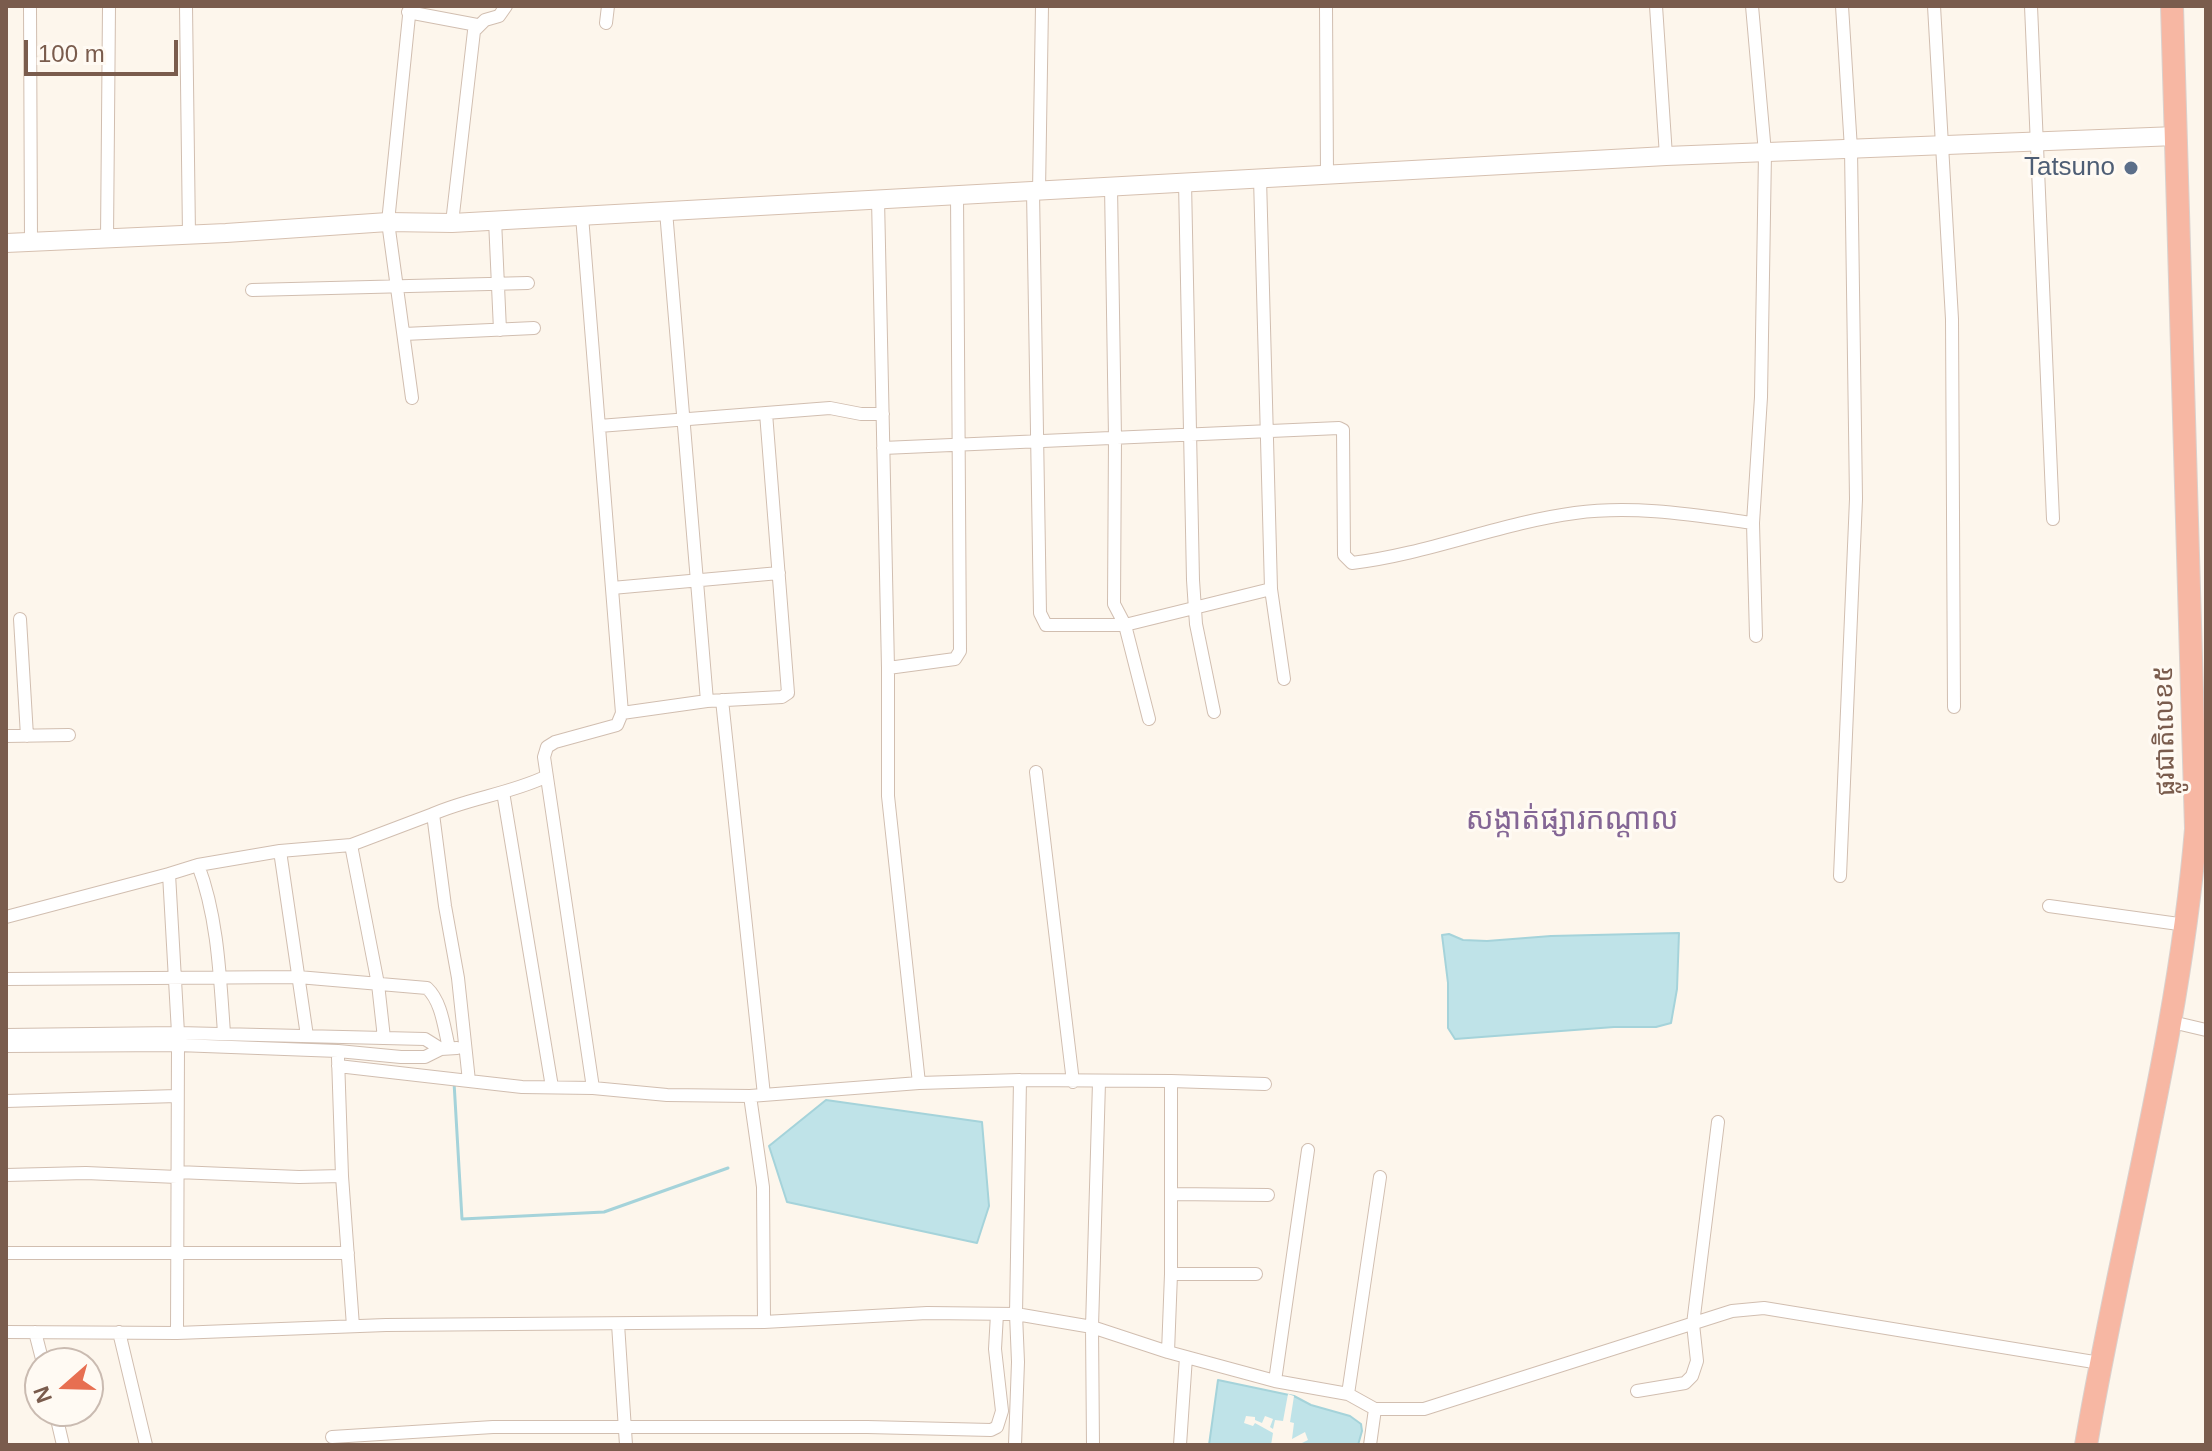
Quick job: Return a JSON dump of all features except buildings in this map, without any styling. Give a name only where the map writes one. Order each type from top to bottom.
[{"type":"highway","name":"ផ្លូវជាតិលេខ៥","points":[[2086,1445],[2100,1363],[2172,1022],[2186,925],[2194,902],[2196,760],[2193,554],[2172,6]]},
{"type":"street","points":[[30,6],[31,241]]},
{"type":"street","points":[[107,238],[109,6]]},
{"type":"street","points":[[186,6],[189,235]]},
{"type":"street","points":[[452,223],[474,31],[485,20],[499,16],[506,6]]},
{"type":"street","points":[[606,23],[608,6]]},
{"type":"street","points":[[1042,6],[1036,191],[1037,441],[1040,613],[1043,622],[1046,625],[1125,625],[1271,589]]},
{"type":"street","points":[[1326,6],[1327,175]]},
{"type":"street","points":[[1656,6],[1666,156]]},
{"type":"street","points":[[1752,6],[1765,153],[1761,397],[1753,523],[1756,636]]},
{"type":"street","points":[[1840,876],[1856,499],[1851,149],[1842,6]]},
{"type":"street","points":[[1934,6],[1952,319],[1954,707]]},
{"type":"street","points":[[2031,6],[2053,519]]},
{"type":"street","points":[[412,398],[388,222],[409,9],[477,25]]},
{"type":"street","points":[[6,243],[388,222],[452,223],[1666,156],[2176,136]]},
{"type":"street","points":[[1260,178],[1271,589],[1284,679]]},
{"type":"street","points":[[1185,182],[1195,608],[1214,712]]},
{"type":"street","points":[[1111,186],[1114,604],[1125,625],[1149,719]]},
{"type":"street","points":[[888,668],[955,659],[960,651],[957,195]]},
{"type":"street","points":[[878,199],[888,796],[919,1083]]},
{"type":"street","points":[[666,211],[707,701]]},
{"type":"street","points":[[582,216],[622,713],[617,725],[573,736],[547,747],[544,757],[593,1088]]},
{"type":"street","points":[[495,220],[500,330]]},
{"type":"street","points":[[252,290],[528,283]]},
{"type":"street","points":[[404,334],[534,328]]},
{"type":"street","points":[[599,426],[830,408],[861,414],[883,414]]},
{"type":"street","points":[[622,713],[707,701],[782,697],[788,693],[766,413]]},
{"type":"street","points":[[883,448],[1339,428],[1343,430],[1344,555],[1352,563],[1425,549],[1572,513],[1655,510],[1753,523]]},
{"type":"street","points":[[612,588],[779,573]]},
{"type":"street","points":[[20,619],[27,736]]},
{"type":"street","points":[[722,700],[757,1095],[763,1187],[764,1322]]},
{"type":"street","points":[[6,736],[69,735]]},
{"type":"street","points":[[1036,772],[1073,1082]]},
{"type":"street","points":[[6,917],[198,865],[280,851],[351,845],[456,804],[525,786],[545,777]]},
{"type":"street","points":[[503,792],[552,1087]]},
{"type":"street","points":[[433,814],[458,978],[469,1081]]},
{"type":"street","points":[[351,845],[378,984],[384,1038]]},
{"type":"street","points":[[280,851],[307,1036]]},
{"type":"street","points":[[198,865],[206,886],[220,977],[224,1033]]},
{"type":"street","points":[[169,874],[177,978],[177,1333]]},
{"type":"street","points":[[2049,906],[2186,925]]},
{"type":"street","points":[[6,979],[298,977],[427,988],[439,1006],[445,1049]]},
{"type":"street","points":[[2172,1022],[2206,1030]]},
{"type":"street","points":[[6,1046],[178,1039],[224,1033],[425,1039],[445,1049]]},
{"type":"street","points":[[6,1035],[178,1039],[425,1057],[445,1049],[464,1047]]},
{"type":"street","points":[[338,1051],[342,1176],[353,1326]]},
{"type":"street","points":[[338,1066],[469,1081],[667,1095],[757,1095],[919,1083],[1020,1080],[1265,1084]]},
{"type":"street","points":[[1015,1445],[1020,1080]]},
{"type":"street","points":[[1168,1352],[1171,1081]]},
{"type":"street","points":[[1093,1445],[1092,1327],[1099,1082]]},
{"type":"street","points":[[6,1101],[177,1096]]},
{"type":"street","points":[[1637,1391],[1685,1383],[1692,1376],[1697,1361],[1693,1324],[1718,1122]]},
{"type":"street","points":[[1275,1381],[1308,1150]]},
{"type":"street","points":[[6,1175],[342,1176]]},
{"type":"street","points":[[1348,1394],[1380,1177]]},
{"type":"street","points":[[1172,1194],[1268,1195]]},
{"type":"street","points":[[6,1253],[348,1253]]},
{"type":"street","points":[[1171,1274],[1256,1274]]},
{"type":"street","points":[[6,1332],[177,1333],[353,1326],[764,1322],[927,1313],[1016,1314],[1092,1327],[1168,1352],[1275,1381],[1348,1394],[1375,1409],[1424,1409],[1732,1311],[1764,1308],[2100,1363]]},
{"type":"street","points":[[332,1437],[380,1439],[493,1427],[991,1430],[1000,1420],[1002,1411],[995,1349],[997,1314]]},
{"type":"street","points":[[618,1324],[626,1445]]},
{"type":"street","points":[[35,1332],[39,1347]]},
{"type":"street","points":[[119,1332],[146,1445]]},
{"type":"street","points":[[1180,1445],[1186,1357]]},
{"type":"street","points":[[1370,1445],[1375,1409]]},
{"type":"water","points":[[1679,933],[1677,989],[1671,1023],[1656,1027],[1614,1027],[1455,1039],[1448,1028],[1448,983],[1442,935],[1487,941]]},
{"type":"water","points":[[826,1100],[982,1122],[989,1206],[977,1243],[787,1202],[769,1146]]},
{"type":"water","points":[[1218,1380],[1294,1396],[1311,1405],[1350,1416],[1361,1424],[1358,1445],[1209,1445]]},
{"type":"pier","points":[[1288,1394],[1294,1396],[1290,1422],[1294,1423],[1292,1439],[1305,1432],[1308,1440],[1298,1445],[1271,1445],[1273,1433],[1255,1423],[1253,1426],[1244,1423],[1246,1416],[1255,1417],[1262,1423],[1265,1416],[1273,1419],[1270,1427],[1273,1429],[1275,1420],[1283,1421]]},
{"type":"waterway","points":[[454,1082],[462,1219],[604,1212],[728,1168]]},
{"type":"place","name":"Tatsuno","points":[[2131,168]]},
{"type":"district","name":"សង្កាត់ផ្សារកណ្ដាល","points":[[1572,821]]}]
